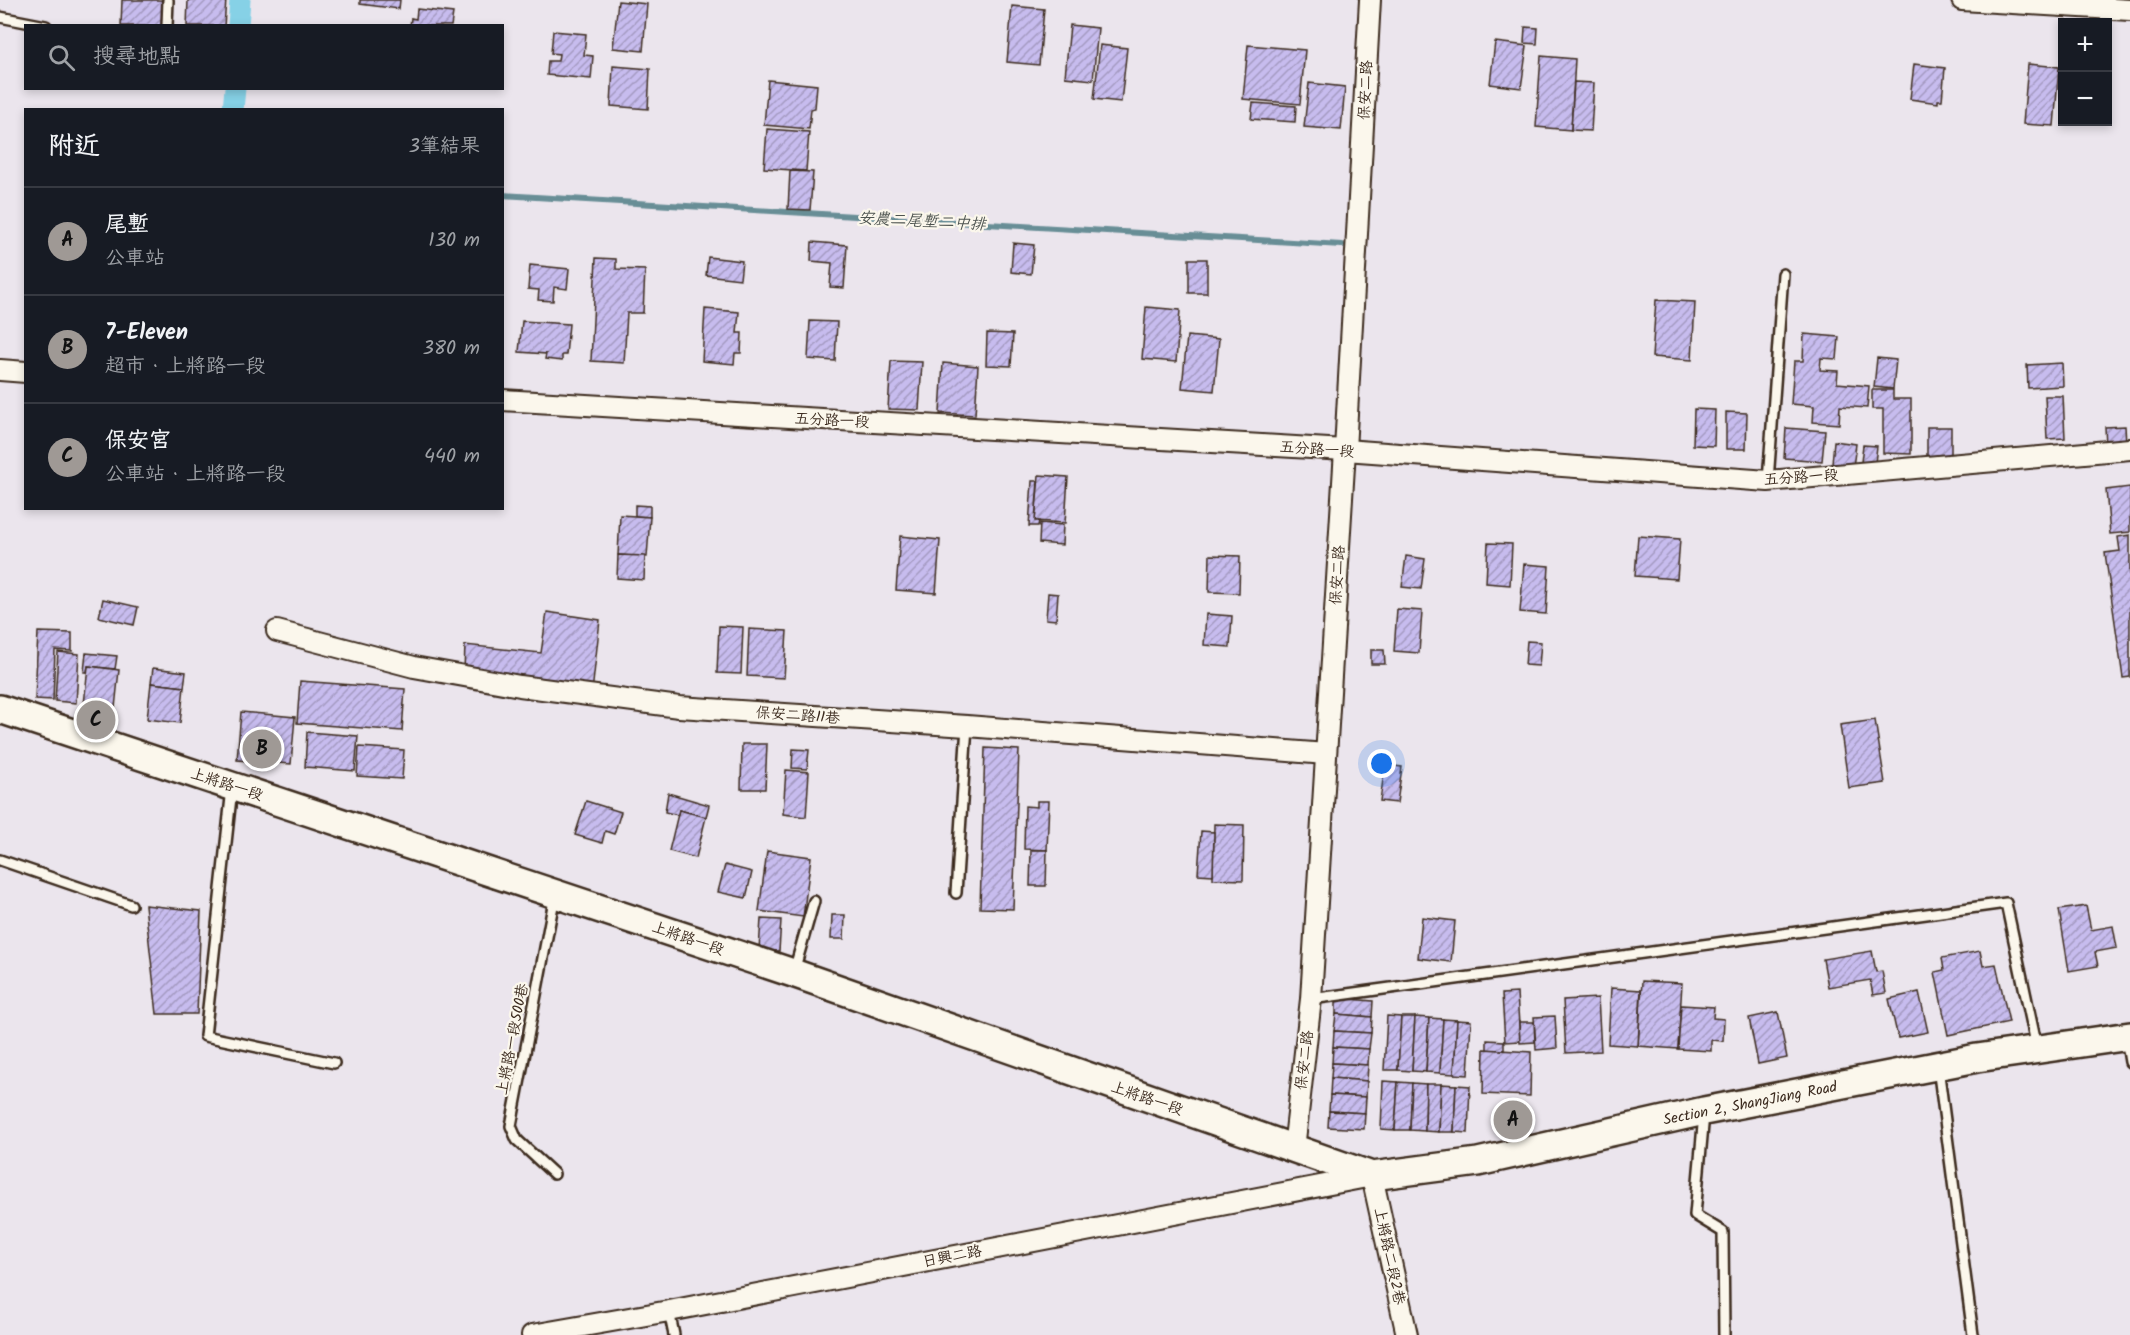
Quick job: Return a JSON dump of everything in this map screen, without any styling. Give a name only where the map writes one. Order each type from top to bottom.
[{"type":"main road","name":"上將路一段","points":[[0,709],[793,973],[1372,1176]]},
{"type":"main road","name":"Section 2, ShangJiang Road","points":[[1372,1176],[1478,1162],[1704,1111],[1977,1058],[2037,1050],[2128,1045]]},
{"type":"street","name":"保安二路","points":[[1294,1149],[1311,999],[1370,0]]},
{"type":"street","points":[[1962,0],[2130,10]]},
{"type":"street","points":[[0,370],[24,372]]},
{"type":"street","name":"五分路一段","points":[[504,400],[1345,450],[1768,480],[2130,449]]},
{"type":"street","name":"保安二路11巷","points":[[277,631],[414,667],[520,686],[679,707],[967,726],[1326,754]]},
{"type":"street","name":"日興二路","points":[[532,1335],[669,1311],[1372,1176]]},
{"type":"street","name":"上將路二段2巷","points":[[1372,1176],[1407,1335]]},
{"type":"lane","points":[[167,24],[168,0]]},
{"type":"lane","points":[[0,17],[36,24]]},
{"type":"lane","points":[[1768,480],[1783,273]]},
{"type":"lane","points":[[956,893],[967,726]]},
{"type":"lane","points":[[232,786],[206,1036],[334,1063]]},
{"type":"lane","points":[[0,860],[131,905]]},
{"type":"lane","name":"上將路一段500巷","points":[[554,1174],[517,1140],[511,1126],[555,893]]},
{"type":"lane","points":[[793,973],[814,901]]},
{"type":"lane","points":[[1311,999],[2006,903],[2037,1050]]},
{"type":"lane","points":[[1938,1065],[1973,1335]]},
{"type":"lane","points":[[1704,1111],[1695,1215],[1724,1232],[1724,1335]]},
{"type":"lane","points":[[669,1311],[674,1335]]},
{"type":"building","points":[[122,0],[163,0],[162,24],[121,24]]},
{"type":"building","points":[[188,0],[226,0],[224,24],[187,24]]},
{"type":"building","points":[[360,0],[400,0],[399,9],[360,4]]},
{"type":"building","points":[[618,1],[647,4],[643,51],[613,48]]},
{"type":"building","points":[[1012,6],[1044,9],[1039,65],[1007,62]]},
{"type":"building","points":[[417,9],[453,13],[451,24],[410,24],[411,18],[416,19]]},
{"type":"building","points":[[1070,25],[1098,28],[1093,80],[1065,77]]},
{"type":"building","points":[[1525,27],[1538,28],[1537,44],[1524,43]]},
{"type":"building","points":[[553,31],[586,34],[584,55],[593,56],[591,79],[547,75],[548,61],[558,61],[559,54],[551,53]]},
{"type":"building","points":[[1495,42],[1527,46],[1521,88],[1490,84]]},
{"type":"building","points":[[1100,45],[1127,48],[1121,102],[1094,99]]},
{"type":"building","points":[[1248,45],[1305,50],[1300,104],[1243,99]]},
{"type":"building","points":[[1541,56],[1575,59],[1571,130],[1536,127]]},
{"type":"building","points":[[1914,64],[1945,68],[1942,100],[1938,100],[1938,103],[1910,99]]},
{"type":"building","points":[[2028,64],[2058,67],[2054,126],[2023,124]]},
{"type":"building","points":[[613,66],[650,69],[648,109],[611,106]]},
{"type":"building","points":[[768,80],[817,85],[815,108],[811,109],[809,129],[764,125]]},
{"type":"building","points":[[1574,82],[1594,83],[1591,131],[1571,130]]},
{"type":"building","points":[[1309,83],[1345,87],[1341,130],[1304,127]]},
{"type":"building","points":[[1253,103],[1296,106],[1295,122],[1251,119]]},
{"type":"building","points":[[767,129],[809,132],[806,171],[764,168]]},
{"type":"building","points":[[790,171],[813,172],[810,210],[788,209]]},
{"type":"building","points":[[812,242],[847,245],[844,288],[830,287],[832,263],[811,261]]},
{"type":"building","points":[[1013,243],[1034,245],[1031,274],[1011,272]]},
{"type":"building","points":[[708,257],[742,261],[740,279],[706,275]]},
{"type":"building","points":[[596,258],[616,259],[616,269],[645,270],[643,313],[627,313],[624,363],[591,361]]},
{"type":"building","points":[[1189,259],[1207,259],[1207,293],[1189,293]]},
{"type":"building","points":[[530,265],[569,269],[567,289],[554,287],[553,301],[538,300],[539,290],[528,289]]},
{"type":"building","points":[[1656,300],[1695,302],[1692,360],[1652,357]]},
{"type":"building","points":[[1146,307],[1180,310],[1176,362],[1142,359]]},
{"type":"building","points":[[705,309],[739,312],[737,333],[742,333],[741,353],[735,353],[734,364],[702,361]]},
{"type":"building","points":[[522,321],[569,324],[566,355],[562,355],[562,361],[545,359],[546,354],[519,352]]},
{"type":"building","points":[[810,321],[837,322],[835,361],[808,359]]},
{"type":"building","points":[[987,333],[1013,334],[1011,366],[986,365]]},
{"type":"building","points":[[1804,334],[1839,337],[1837,359],[1821,358],[1820,370],[1838,371],[1837,383],[1869,386],[1867,408],[1840,406],[1839,424],[1813,422],[1814,406],[1791,404],[1794,361],[1803,361]]},
{"type":"building","points":[[1187,336],[1219,339],[1214,391],[1182,388]]},
{"type":"building","points":[[1877,358],[1896,360],[1893,389],[1874,387]]},
{"type":"building","points":[[891,361],[922,362],[919,410],[888,409]]},
{"type":"building","points":[[943,363],[978,366],[975,415],[940,413]]},
{"type":"building","points":[[2062,363],[2063,386],[2028,388],[2027,365]]},
{"type":"building","points":[[1872,390],[1893,390],[1893,399],[1911,399],[1911,454],[1883,453],[1883,409],[1872,409]]},
{"type":"building","points":[[2045,396],[2063,396],[2065,438],[2047,439]]},
{"type":"building","points":[[1694,409],[1715,410],[1714,446],[1693,445]]},
{"type":"building","points":[[1726,412],[1747,413],[1746,449],[1726,449]]},
{"type":"building","points":[[2125,426],[2126,444],[2106,445],[2105,427]]},
{"type":"building","points":[[1927,427],[1951,427],[1951,460],[1927,460]]},
{"type":"building","points":[[1786,428],[1825,431],[1822,461],[1784,458]]},
{"type":"building","points":[[1834,441],[1856,444],[1853,467],[1832,464]]},
{"type":"building","points":[[1863,445],[1877,446],[1875,463],[1861,462]]},
{"type":"building","points":[[1039,475],[1068,477],[1065,523],[1035,521]]},
{"type":"building","points":[[1032,481],[1038,481],[1035,521],[1039,521],[1038,526],[1029,526]]},
{"type":"building","points":[[2130,487],[2130,532],[2110,534],[2106,490]]},
{"type":"building","points":[[635,505],[650,506],[650,517],[635,516]]},
{"type":"building","points":[[620,515],[650,517],[647,557],[618,555]]},
{"type":"building","points":[[1040,523],[1063,525],[1062,545],[1039,543]]},
{"type":"building","points":[[2130,535],[2130,677],[2123,678],[2105,553],[2120,551],[2118,537]]},
{"type":"building","points":[[900,536],[940,540],[936,593],[896,590]]},
{"type":"building","points":[[1638,536],[1680,539],[1677,579],[1635,576]]},
{"type":"building","points":[[1488,543],[1512,544],[1510,585],[1486,583]]},
{"type":"building","points":[[618,555],[645,556],[644,580],[617,578]]},
{"type":"building","points":[[1210,555],[1240,556],[1239,593],[1209,592]]},
{"type":"building","points":[[1406,556],[1425,559],[1421,589],[1402,587]]},
{"type":"building","points":[[1524,564],[1549,566],[1546,614],[1520,612]]},
{"type":"building","points":[[1048,593],[1058,594],[1056,620],[1046,619]]},
{"type":"building","points":[[103,599],[138,607],[134,625],[99,617]]},
{"type":"building","points":[[1397,609],[1422,611],[1419,653],[1394,651]]},
{"type":"building","points":[[547,612],[600,620],[592,692],[464,671],[465,645],[541,653]]},
{"type":"building","points":[[1206,614],[1232,616],[1230,647],[1204,645]]},
{"type":"building","points":[[719,626],[743,627],[741,674],[717,673]]},
{"type":"building","points":[[749,629],[787,631],[784,678],[747,676]]},
{"type":"building","points":[[38,632],[72,633],[72,651],[55,650],[53,700],[35,699]]},
{"type":"building","points":[[1527,641],[1541,642],[1539,666],[1525,665]]},
{"type":"building","points":[[1371,650],[1384,650],[1385,664],[1371,664]]},
{"type":"building","points":[[58,652],[79,654],[76,703],[55,701]]},
{"type":"building","points":[[86,653],[117,656],[115,669],[88,666],[87,672],[84,672]]},
{"type":"building","points":[[88,666],[119,670],[115,708],[84,705]]},
{"type":"building","points":[[153,668],[186,672],[184,687],[151,683]]},
{"type":"building","points":[[300,681],[405,689],[402,731],[297,723]]},
{"type":"building","points":[[151,683],[184,687],[180,723],[147,719]]},
{"type":"building","points":[[241,712],[295,717],[291,764],[237,760]]},
{"type":"building","points":[[1875,720],[1885,783],[1849,788],[1840,725]]},
{"type":"building","points":[[307,732],[358,736],[355,771],[305,767]]},
{"type":"building","points":[[742,744],[767,744],[765,789],[741,789]]},
{"type":"building","points":[[359,747],[404,750],[402,779],[357,776]]},
{"type":"building","points":[[985,748],[1019,750],[1013,909],[980,908]]},
{"type":"building","points":[[793,749],[809,750],[807,769],[792,768]]},
{"type":"building","points":[[1385,765],[1402,767],[1397,803],[1380,801]]},
{"type":"building","points":[[786,770],[809,772],[806,817],[783,814]]},
{"type":"building","points":[[668,793],[709,805],[706,817],[679,810],[678,815],[665,812]]},
{"type":"building","points":[[586,801],[621,812],[614,834],[605,831],[602,843],[575,835]]},
{"type":"building","points":[[1037,801],[1049,801],[1047,850],[1024,849],[1025,806],[1037,807]]},
{"type":"building","points":[[679,810],[706,817],[696,858],[669,851]]},
{"type":"building","points":[[1214,824],[1244,825],[1243,880],[1213,879]]},
{"type":"building","points":[[1201,831],[1214,832],[1213,875],[1198,874]]},
{"type":"building","points":[[1031,850],[1047,850],[1046,886],[1030,886]]},
{"type":"building","points":[[767,851],[811,857],[803,917],[759,911]]},
{"type":"building","points":[[725,865],[752,872],[746,898],[718,892]]},
{"type":"building","points":[[145,905],[201,911],[197,1014],[157,1014]]},
{"type":"building","points":[[2086,906],[2091,930],[2113,926],[2117,948],[2095,952],[2098,966],[2069,971],[2059,910]]},
{"type":"building","points":[[832,915],[845,915],[844,939],[831,939]]},
{"type":"building","points":[[1422,917],[1455,921],[1451,962],[1418,958]]},
{"type":"building","points":[[761,919],[781,920],[779,951],[759,950]]},
{"type":"building","points":[[1872,951],[1876,972],[1882,971],[1886,993],[1873,995],[1870,980],[1828,987],[1823,959]]},
{"type":"building","points":[[1980,951],[1983,966],[1996,964],[2009,1022],[1948,1035],[1935,972],[1944,970],[1942,958]]},
{"type":"building","points":[[1642,981],[1682,983],[1678,1049],[1638,1046]]},
{"type":"building","points":[[1611,988],[1641,990],[1638,1046],[1608,1044]]},
{"type":"building","points":[[1919,992],[1928,1032],[1898,1038],[1889,999]]},
{"type":"building","points":[[1517,993],[1520,1041],[1505,1042],[1502,994]]},
{"type":"building","points":[[1336,998],[1373,1001],[1372,1017],[1336,1014]]},
{"type":"building","points":[[1598,998],[1601,1051],[1566,1053],[1563,1000]]},
{"type":"building","points":[[1681,1005],[1714,1007],[1713,1018],[1724,1019],[1723,1041],[1711,1040],[1711,1051],[1678,1049]]},
{"type":"building","points":[[1778,1012],[1787,1058],[1758,1064],[1749,1018]]},
{"type":"building","points":[[1336,1014],[1372,1017],[1371,1033],[1334,1031]]},
{"type":"building","points":[[1387,1016],[1401,1017],[1398,1070],[1384,1070]]},
{"type":"building","points":[[1555,1016],[1557,1048],[1536,1050],[1534,1017]]},
{"type":"building","points":[[1401,1017],[1415,1017],[1412,1071],[1398,1070]]},
{"type":"building","points":[[1415,1017],[1429,1018],[1426,1072],[1412,1071]]},
{"type":"building","points":[[1429,1018],[1443,1019],[1440,1073],[1426,1072]]},
{"type":"building","points":[[1443,1019],[1457,1020],[1454,1074],[1440,1073]]},
{"type":"building","points":[[1457,1020],[1471,1021],[1468,1075],[1454,1074]]},
{"type":"building","points":[[1519,1022],[1534,1022],[1535,1042],[1520,1043]]},
{"type":"building","points":[[1334,1031],[1371,1033],[1369,1049],[1333,1047]]},
{"type":"building","points":[[1487,1040],[1504,1041],[1504,1050],[1487,1050]]},
{"type":"building","points":[[1333,1047],[1369,1049],[1368,1065],[1332,1063]]},
{"type":"building","points":[[1484,1049],[1531,1052],[1530,1096],[1483,1094]]},
{"type":"building","points":[[1332,1063],[1368,1065],[1367,1081],[1331,1078]]},
{"type":"building","points":[[1331,1078],[1367,1081],[1366,1097],[1330,1095]]},
{"type":"building","points":[[1383,1081],[1398,1082],[1395,1130],[1381,1129]]},
{"type":"building","points":[[1398,1082],[1412,1083],[1410,1130],[1395,1130]]},
{"type":"building","points":[[1412,1083],[1426,1084],[1425,1131],[1410,1130]]},
{"type":"building","points":[[1426,1084],[1441,1084],[1439,1132],[1425,1131]]},
{"type":"building","points":[[1441,1084],[1456,1085],[1454,1132],[1439,1132]]},
{"type":"building","points":[[1456,1085],[1470,1086],[1468,1133],[1454,1132]]},
{"type":"building","points":[[1330,1095],[1366,1097],[1365,1113],[1329,1111]]},
{"type":"building","points":[[1329,1111],[1365,1113],[1364,1129],[1328,1127]]},
{"type":"waterway","name":"安農二尾塹二中排","points":[[238,24],[240,0]]},
{"type":"waterway","name":"安農二尾塹二中排","points":[[233,108],[235,90]]},
{"type":"waterway","name":"安農二尾塹二中排","points":[[504,195],[1342,245]]},
{"type":"place","name":"保安宮","points":[[96,720]]},
{"type":"place","name":"7-Eleven","points":[[262,749]]},
{"type":"place","name":"尾塹","points":[[1513,1120]]}]
